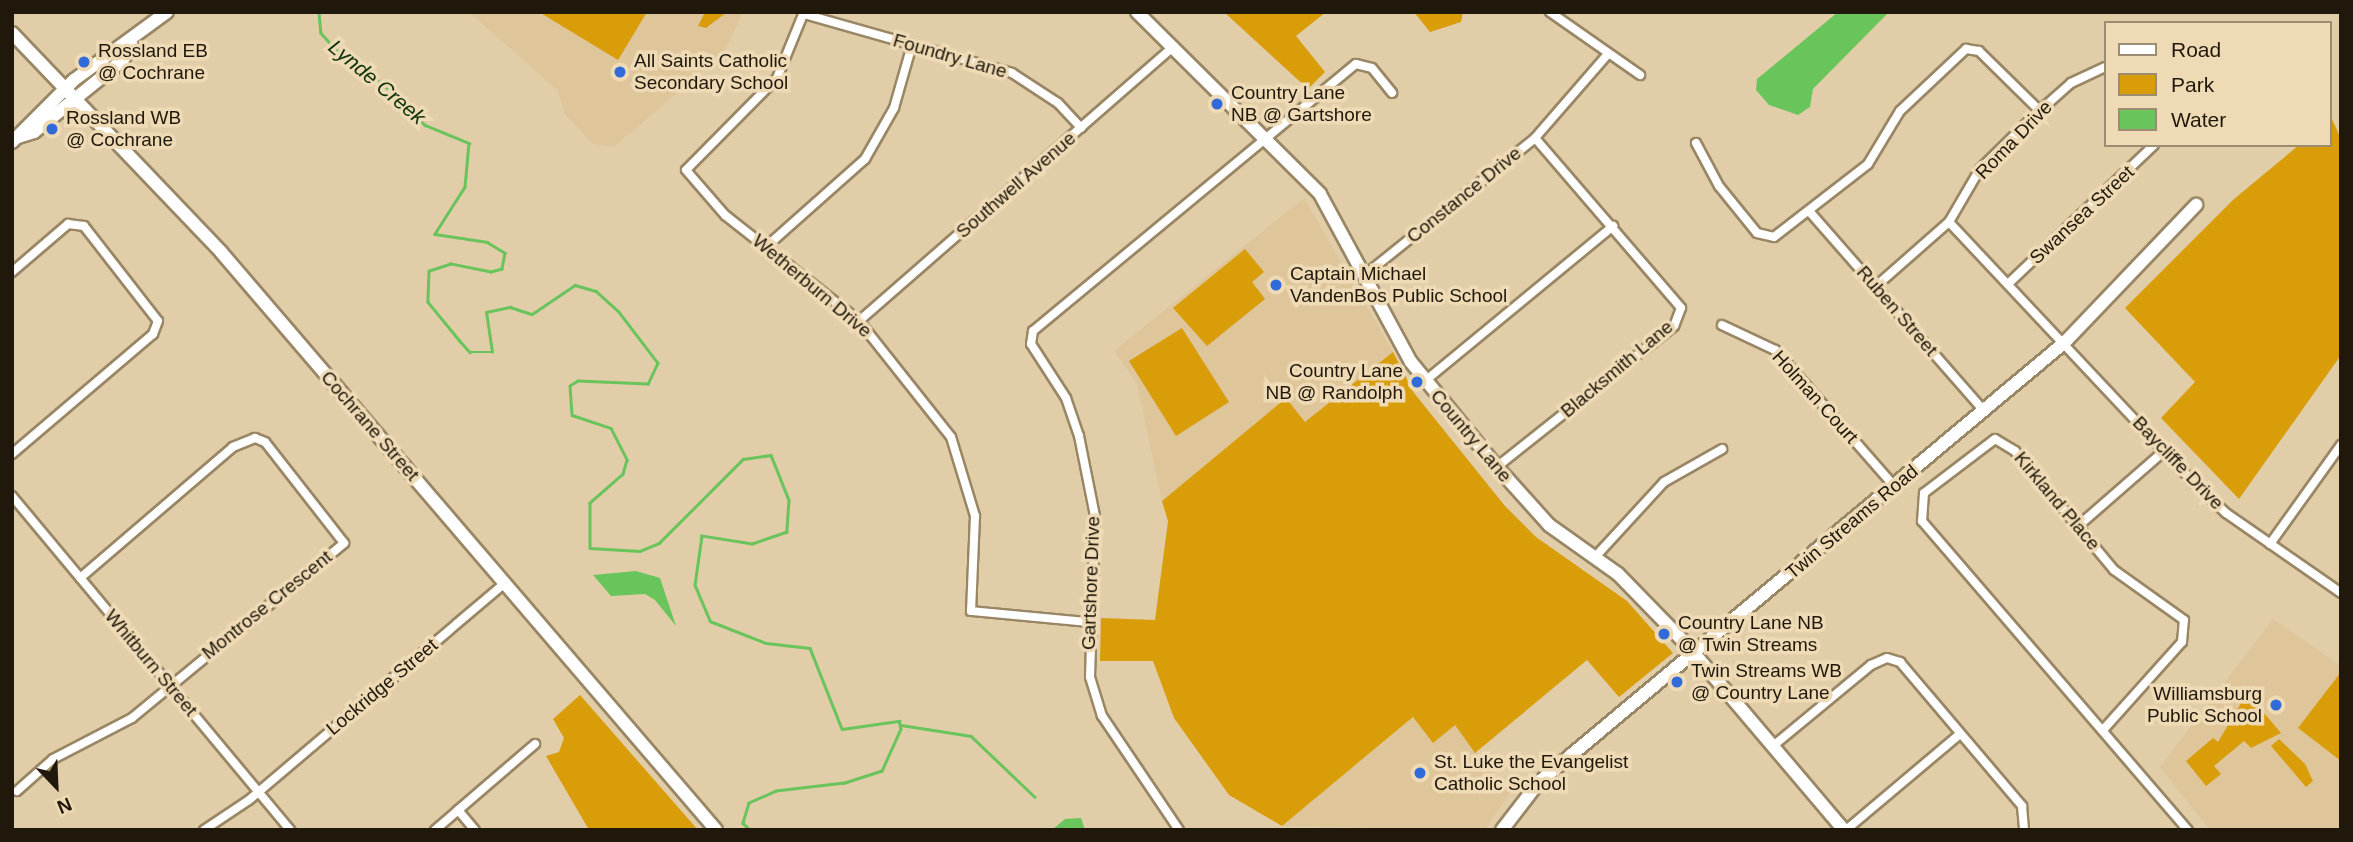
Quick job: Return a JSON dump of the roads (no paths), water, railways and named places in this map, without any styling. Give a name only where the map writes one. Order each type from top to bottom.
[{"type":"street","points":[[15,139],[63,91],[131,42],[167,12]]},
{"type":"street","name":"Country Lane","points":[[1137,12],[1171,49],[1320,194],[1425,381],[1497,467],[1549,525],[1596,556],[1693,654],[1845,830]]},
{"type":"street","points":[[1550,12],[1640,75]]},
{"type":"street","name":"Foundry Lane","points":[[804,13],[1012,73],[1058,103],[1081,128]]},
{"type":"street","name":"Wetherburn Drive","points":[[804,13],[777,78],[686,170],[725,215],[859,321],[951,438],[975,516],[971,611],[1087,622]]},
{"type":"street","name":"Cochrane Street","points":[[12,33],[63,91],[221,252],[716,830]]},
{"type":"street","points":[[15,139],[73,101],[123,60],[131,42]]},
{"type":"street","points":[[767,246],[865,159],[894,108],[912,45]]},
{"type":"street","name":"Southwell Avenue","points":[[859,321],[1171,49]]},
{"type":"street","points":[[1696,143],[1718,186],[1757,233],[1774,237],[1868,163],[1899,111],[1966,49],[1979,51],[2040,111]]},
{"type":"street","points":[[1535,138],[1608,54]]},
{"type":"street","name":"Gartshore Drive","points":[[1179,830],[1102,716],[1090,677],[1087,622],[1092,503],[1075,423],[1031,344],[1032,331],[1356,64],[1372,68],[1392,93]]},
{"type":"street","name":"Roma Drive","points":[[1875,287],[1950,222],[1980,169],[2040,111],[2071,83],[2104,68]]},
{"type":"street","name":"Constance Drive","points":[[1366,274],[1535,138],[1613,226]]},
{"type":"street","name":"Swansea Street","points":[[2009,283],[2152,147]]},
{"type":"street","name":"Twin Streams Road","points":[[1502,830],[1539,782],[1895,487],[2065,342],[2196,205]]},
{"type":"street","name":"Ruben Street","points":[[1810,211],[1984,411]]},
{"type":"street","name":"Baycliffe Drive","points":[[1950,222],[2164,451],[2226,513],[2341,593]]},
{"type":"street","points":[[12,272],[68,224],[84,226],[158,321],[153,334],[12,454]]},
{"type":"street","points":[[1425,381],[1613,226]]},
{"type":"street","name":"Blacksmith Lane","points":[[1497,467],[1674,326],[1681,308],[1613,226]]},
{"type":"street","name":"Holman Court","points":[[1723,325],[1775,350],[1895,487]]},
{"type":"street","name":"Montrose Crescent","points":[[80,578],[233,447],[255,438],[331,520],[344,543],[169,686]]},
{"type":"street","name":"Kirkland Place","points":[[2103,730],[2144,691],[2187,630],[2184,620],[2114,570],[2000,440],[1986,443],[1920,499],[1922,521],[2188,830]]},
{"type":"street","points":[[2270,544],[2341,445]]},
{"type":"street","points":[[1596,556],[1664,482],[1722,449]]},
{"type":"street","points":[[2077,527],[2164,451]]},
{"type":"street","name":"Whitburn Street","points":[[12,496],[169,686],[260,790],[290,830]]},
{"type":"street","name":"Lockridge Street","points":[[204,830],[260,790],[505,583]]},
{"type":"street","points":[[1773,746],[1887,658],[1900,662],[1959,735],[2022,806],[2024,830]]},
{"type":"street","points":[[17,791],[53,759],[132,718],[169,686]]},
{"type":"street","points":[[1845,830],[1959,735]]},
{"type":"street","points":[[435,830],[535,744]]},
{"type":"street","points":[[458,810],[475,830]]},
{"type":"water","points":[[1838,12],[1889,12],[1813,89],[1810,107],[1798,115],[1769,105],[1756,90],[1757,79]]},
{"type":"water","points":[[636,571],[660,578],[676,626],[655,600],[645,594],[611,596],[593,575]]},
{"type":"water","points":[[1081,818],[1085,830],[1052,830],[1065,819]]},
{"type":"waterway","name":"Lynde Creek","points":[[319,12],[321,33],[348,63],[381,82],[425,125],[469,143],[465,187],[435,234],[487,242],[505,253],[502,269],[491,272],[451,264],[429,271],[428,302],[470,352],[492,352],[486,312],[510,307],[532,314],[575,285],[596,291],[619,312],[658,363],[648,384],[578,381],[570,386],[572,415],[611,428],[627,460],[623,474],[590,503],[590,548],[640,551],[659,543],[743,459],[771,455],[789,500],[787,532],[752,544],[702,536],[695,585],[710,621],[766,643],[810,648],[842,729],[899,721],[901,729],[882,771],[844,783],[776,791],[749,803],[743,823],[750,830]]},
{"type":"waterway","points":[[901,725],[971,736],[1035,797]]},
{"type":"place","name":"Rossland EB @ Cochrane","points":[[84,62]]},
{"type":"place","name":"All Saints Catholic Secondary School","points":[[620,72]]},
{"type":"place","name":"Country Lane NB @ Gartshore","points":[[1217,104]]},
{"type":"place","name":"Rossland WB @ Cochrane","points":[[52,129]]},
{"type":"place","name":"Captain Michael VandenBos Public School","points":[[1276,285]]},
{"type":"place","name":"Country Lane NB @ Randolph","points":[[1417,382]]},
{"type":"place","name":"Country Lane NB @ Twin Streams","points":[[1664,634]]},
{"type":"place","name":"Twin Streams WB @ Country Lane","points":[[1677,682]]},
{"type":"place","name":"Williamsburg Public School","points":[[2276,705]]},
{"type":"place","name":"St. Luke the Evangelist Catholic School","points":[[1420,773]]}]
